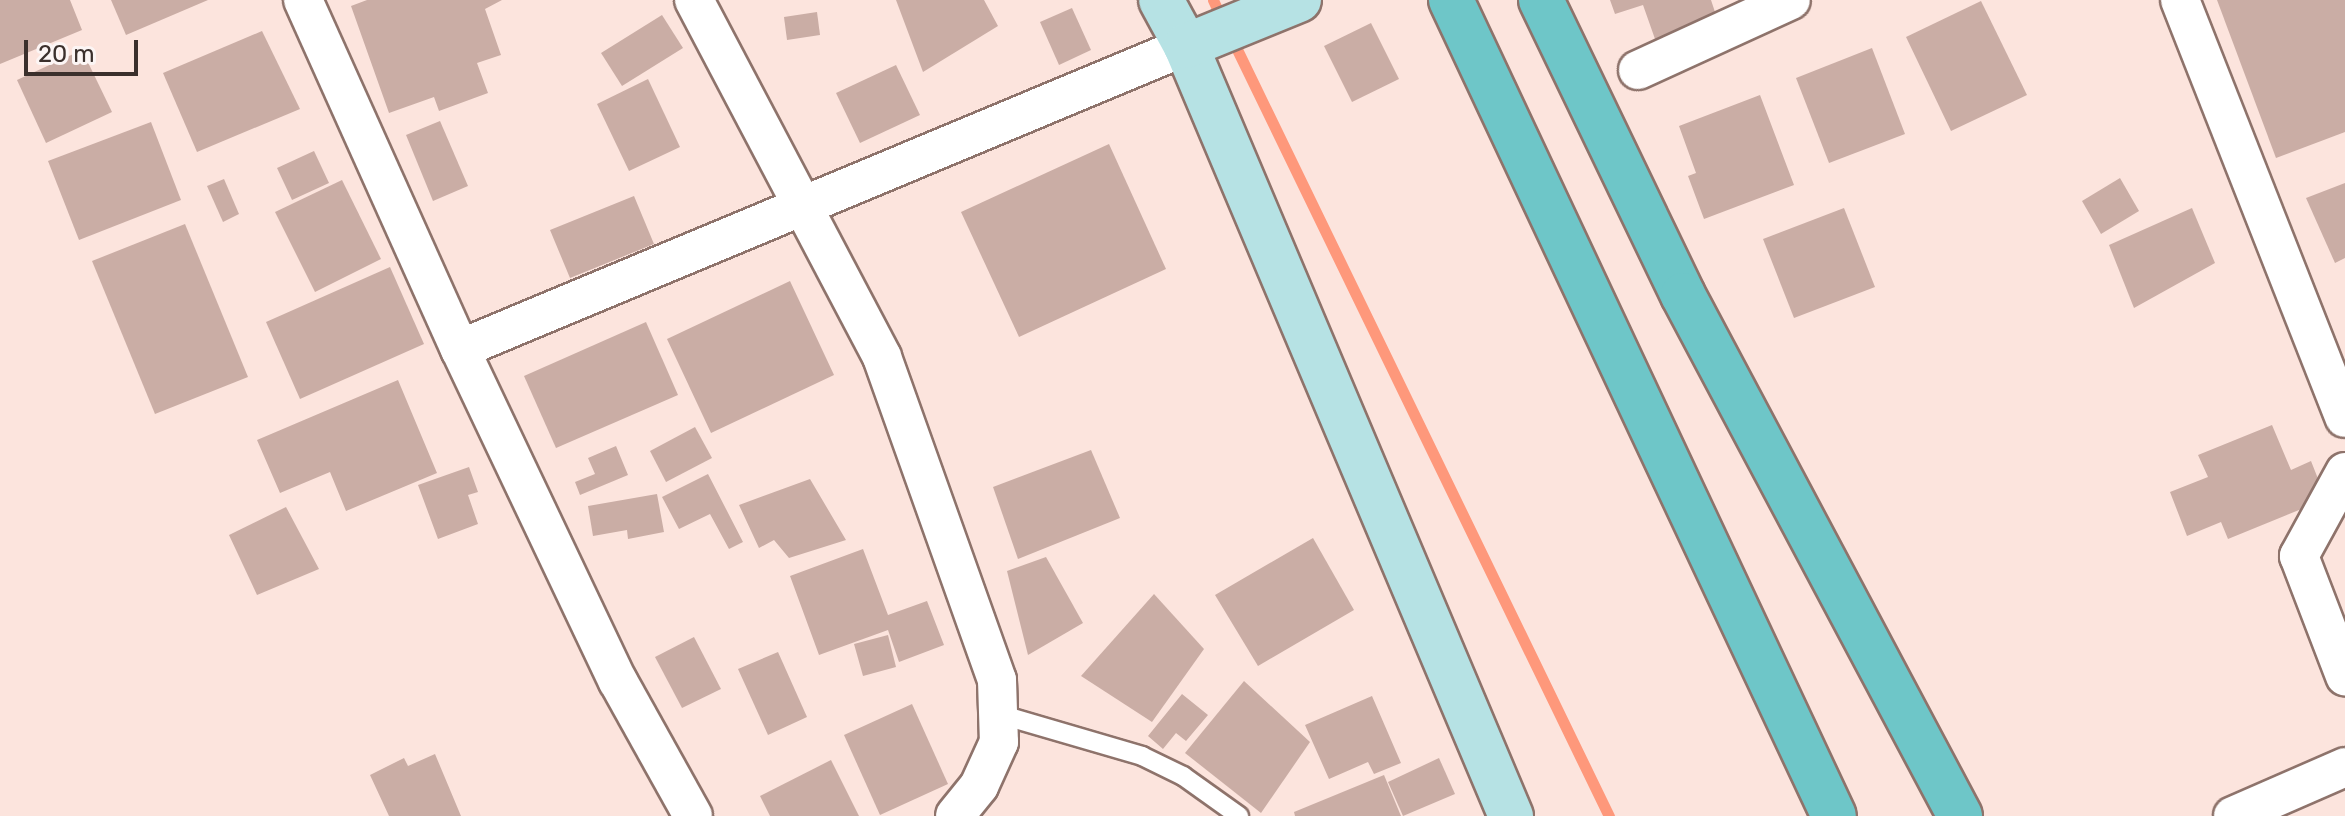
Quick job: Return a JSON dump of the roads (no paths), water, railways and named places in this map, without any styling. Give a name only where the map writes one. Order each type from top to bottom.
[{"type":"main road","points":[[1451,0],[1834,816]]},
{"type":"main road","points":[[1541,0],[1683,295],[1960,816]]},
{"type":"street","points":[[303,0],[460,349],[618,681],[693,816]]},
{"type":"street","points":[[694,0],[882,357],[997,680],[1002,715],[992,763],[955,816]]},
{"type":"street","points":[[1161,0],[1186,46],[1511,816]]},
{"type":"street","points":[[460,349],[1299,0]]},
{"type":"street","points":[[1638,70],[1791,0]]},
{"type":"street","points":[[2180,0],[2345,418]]},
{"type":"street","points":[[2345,472],[2299,556],[2345,676]]},
{"type":"street","points":[[2233,816],[2345,767]]},
{"type":"lane","points":[[1002,715],[1142,756],[1183,776],[1239,816]]},
{"type":"waterway","points":[[1213,0],[1223,21]]},
{"type":"waterway","points":[[1231,37],[1609,816]]}]
